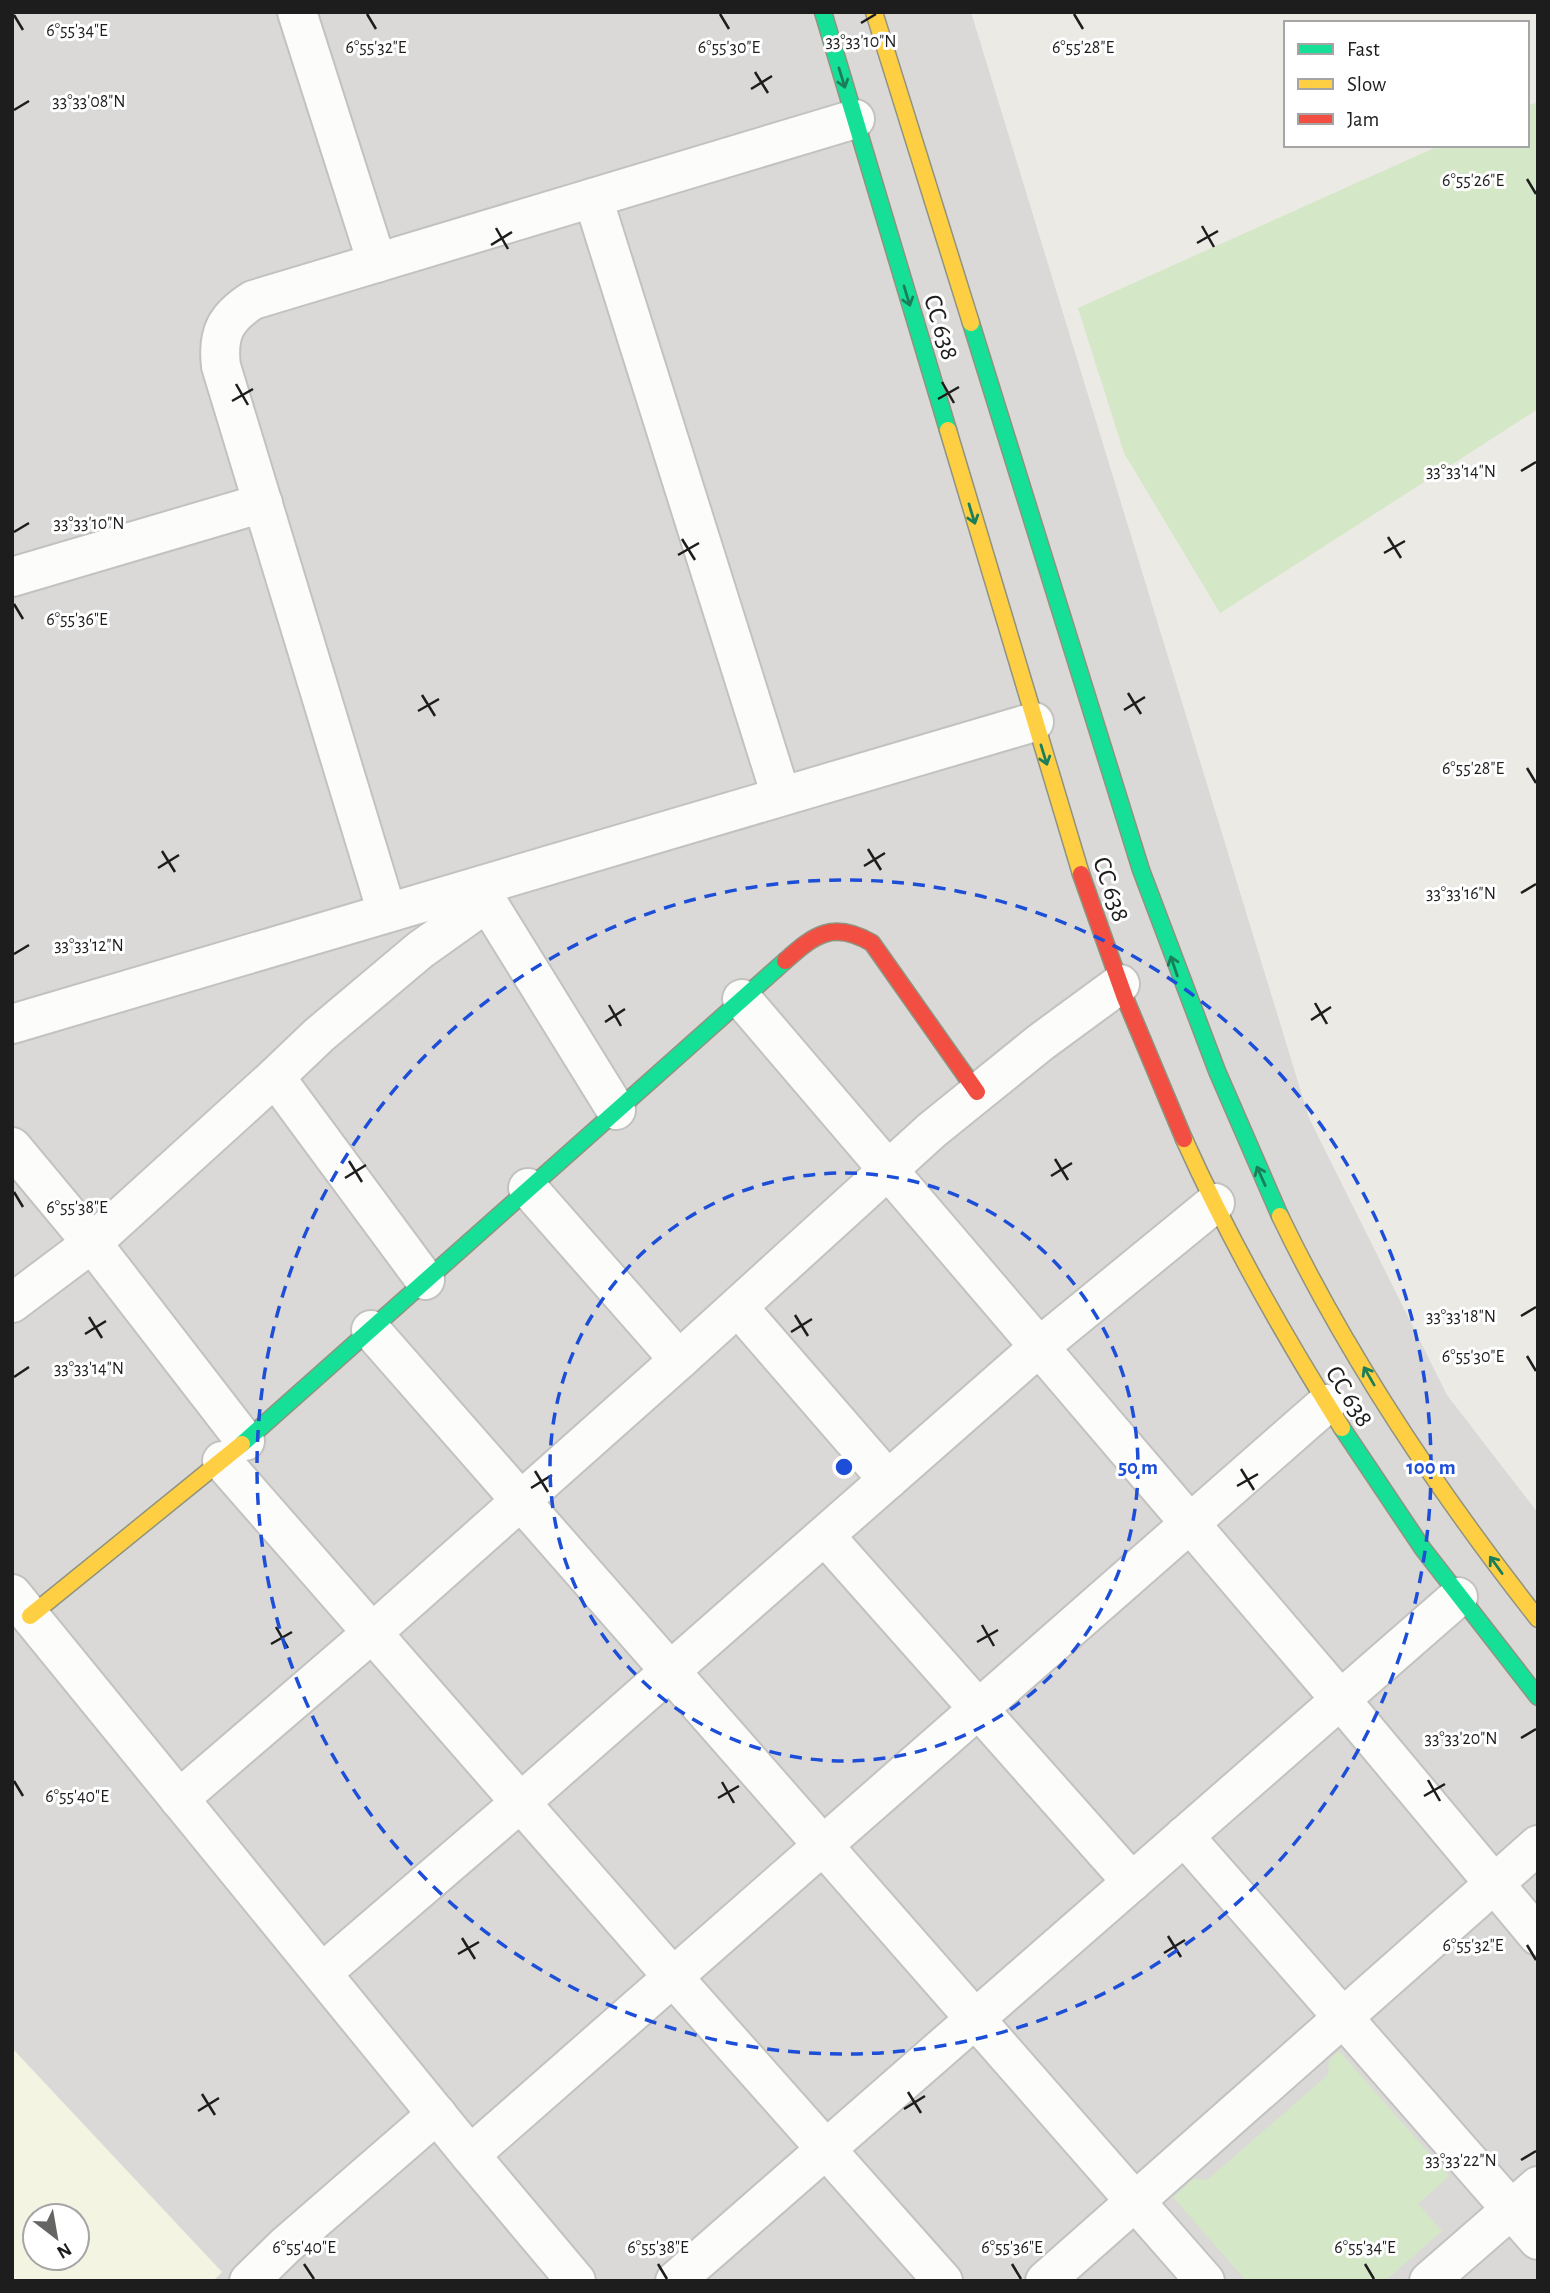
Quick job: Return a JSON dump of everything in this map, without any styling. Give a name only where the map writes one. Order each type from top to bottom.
[{"type":"main road","name":"CC 638","points":[[823,12],[1088,898],[1159,1083],[1249,1271],[1326,1404],[1368,1470],[1458,1597],[1538,1697]]},
{"type":"main road","name":"CC 638","points":[[874,12],[1141,870],[1180,980],[1223,1088],[1269,1192],[1323,1299],[1376,1388],[1446,1496],[1538,1619]]},
{"type":"main road","points":[[21,1605],[234,1451],[616,1110],[810,939],[822,932],[848,931],[872,943],[977,1092]]},
{"type":"street","points":[[297,12],[377,263]]},
{"type":"street","points":[[387,913],[221,366],[219,349],[222,333],[230,319],[253,300],[855,119]]},
{"type":"street","points":[[593,198],[781,796]]},
{"type":"street","points":[[12,577],[263,503]]},
{"type":"street","points":[[12,1024],[387,913],[482,895],[781,796],[1034,722]]},
{"type":"street","points":[[12,1303],[92,1242],[319,1035],[482,895]]},
{"type":"street","points":[[482,895],[616,1110]]},
{"type":"street","points":[[179,1799],[372,1633],[680,1360],[887,1169],[977,1092],[1120,984]]},
{"type":"street","points":[[742,999],[1340,1699],[1538,1936]]},
{"type":"street","points":[[275,1077],[425,1280]]},
{"type":"street","points":[[12,1147],[92,1242],[234,1451],[372,1633],[943,2281]]},
{"type":"street","points":[[528,1188],[680,1360]]},
{"type":"street","points":[[322,1973],[1039,1347],[1215,1203]]},
{"type":"street","points":[[738,1307],[888,1480]]},
{"type":"street","points":[[371,1330],[1205,2281]]},
{"type":"street","points":[[470,2155],[1326,1404]]},
{"type":"street","points":[[825,1536],[1132,1882]]},
{"type":"street","points":[[676,2281],[1458,1597]]},
{"type":"street","points":[[21,1605],[576,2281]]},
{"type":"street","points":[[1184,1836],[1343,2018],[1524,2198],[1538,2241]]},
{"type":"street","points":[[1045,2281],[1538,1845]]},
{"type":"street","points":[[249,2281],[286,2245],[437,2114]]},
{"type":"street","points":[[1429,2281],[1524,2198]]},
{"type":"shaded area","points":[[12,12],[971,12],[1309,1118],[1447,1395],[1538,1513],[1538,2281],[12,2281]]},
{"type":"shaded area","points":[[12,2048],[222,2272],[213,2281],[12,2281]]},
{"type":"green space","points":[[1538,102],[1538,409],[1220,613],[1124,453],[1078,308],[1437,147],[1529,147],[1529,105]]},
{"type":"green space","points":[[1339,2051],[1449,2176],[1418,2204],[1442,2231],[1385,2281],[1246,2281],[1173,2197],[1193,2179],[1207,2180],[1328,2075],[1329,2060]]},
{"type":"traffic: fast","points":[[823,12],[948,430]]},
{"type":"traffic: fast","points":[[971,323],[1141,870],[1217,1071],[1280,1216]]},
{"type":"traffic: fast","points":[[242,1444],[785,961]]},
{"type":"traffic: fast","points":[[1342,1428],[1423,1549],[1538,1697]]},
{"type":"traffic: slow","points":[[874,12],[971,323]]},
{"type":"traffic: slow","points":[[948,430],[1081,874]]},
{"type":"traffic: slow","points":[[1184,1139],[1258,1286],[1342,1428]]},
{"type":"traffic: slow","points":[[1280,1216],[1336,1322],[1398,1424],[1466,1523],[1538,1619]]},
{"type":"traffic: slow","points":[[30,1616],[242,1444]]},
{"type":"traffic: jam","points":[[1081,874],[1125,998],[1184,1139]]},
{"type":"traffic: jam","points":[[785,961],[805,944],[825,934],[846,932],[872,943],[977,1092]]}]
